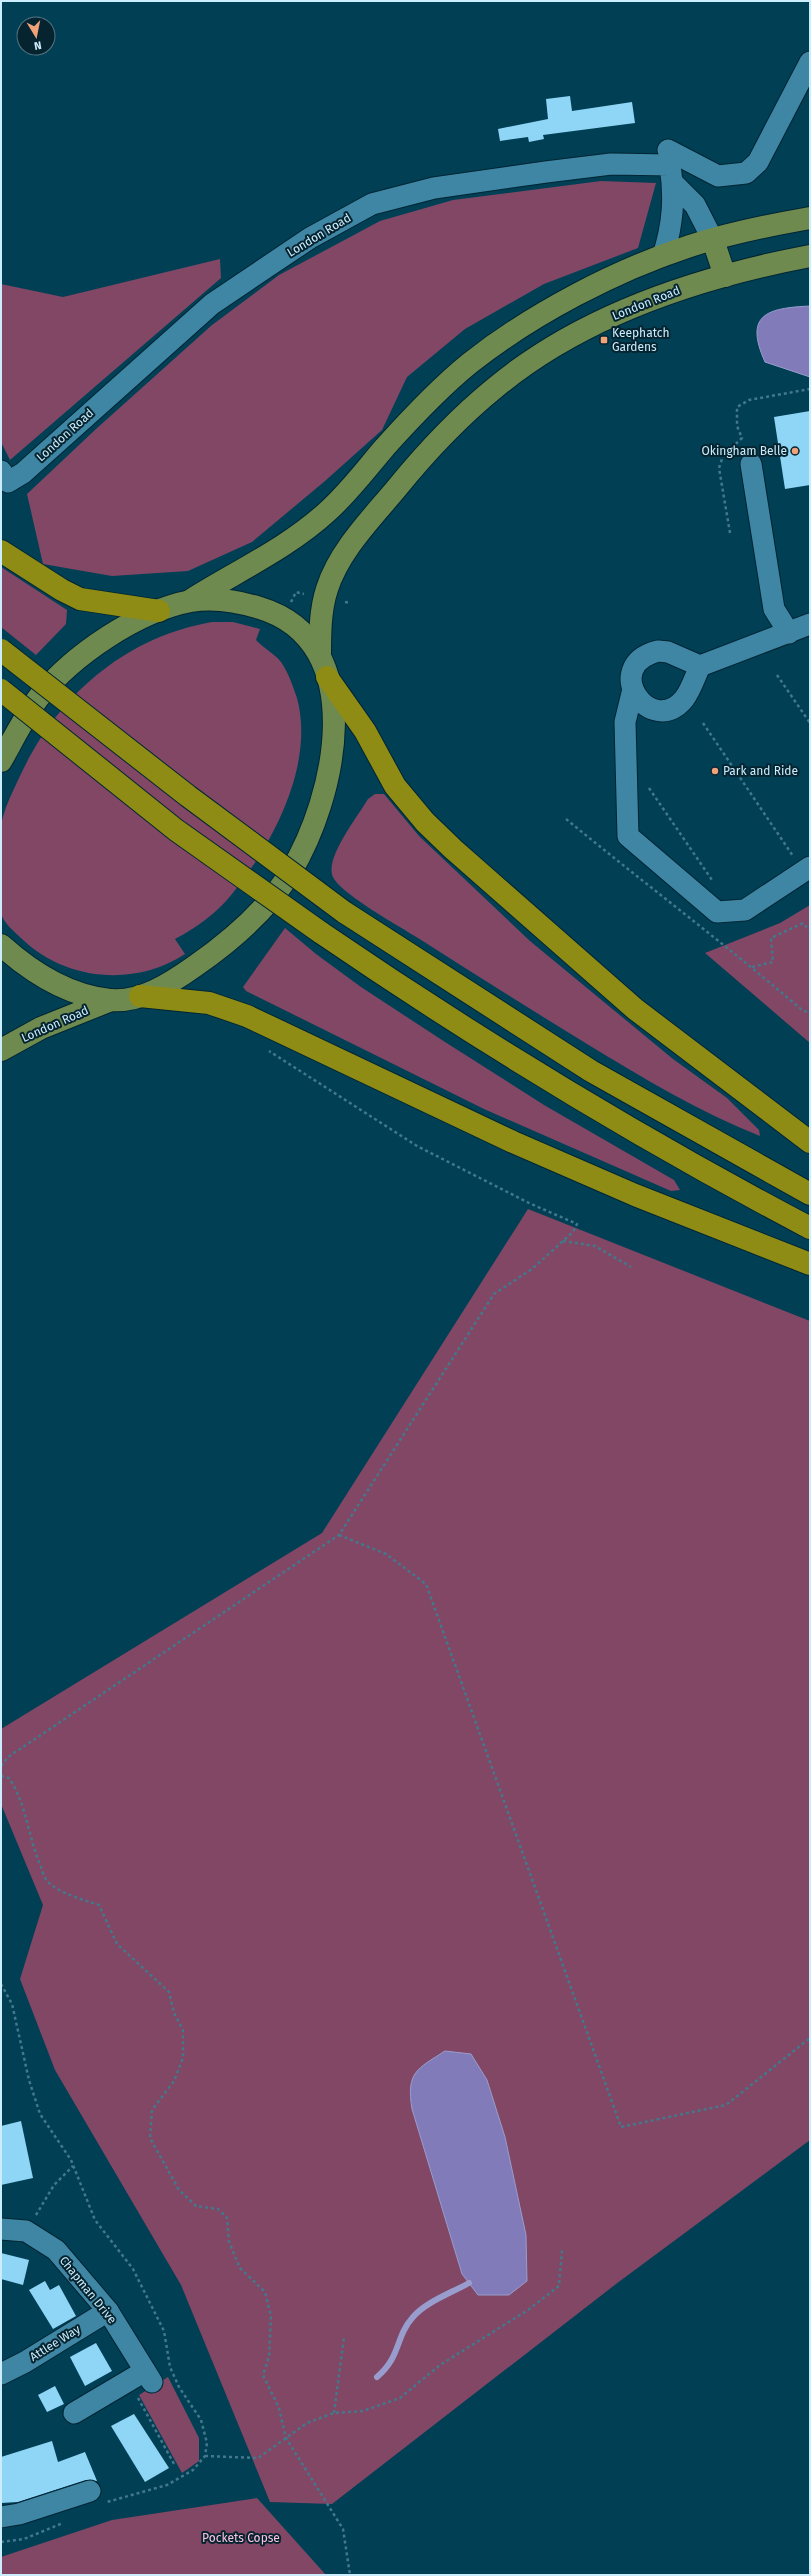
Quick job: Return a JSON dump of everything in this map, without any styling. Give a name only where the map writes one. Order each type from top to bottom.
[{"type":"highway","points":[[1,551],[44,579],[80,598],[159,611]]},
{"type":"highway","points":[[1,650],[188,796],[344,912],[591,1071],[810,1194]]},
{"type":"highway","points":[[327,677],[364,731],[395,786],[425,822],[453,849],[635,1009],[810,1142]]},
{"type":"highway","points":[[1,690],[176,830],[320,932],[514,1060],[671,1153],[810,1228]]},
{"type":"highway","points":[[140,996],[209,1003],[247,1016],[513,1142],[635,1195],[810,1264]]},
{"type":"main road","points":[[188,602],[283,546],[328,511],[420,408],[471,362],[509,335],[570,299],[663,256],[713,240],[810,218]]},
{"type":"main road","points":[[713,240],[725,276]]},
{"type":"main road","name":"London Road","points":[[320,656],[324,598],[342,557],[417,464],[464,414],[515,372],[583,330],[646,302],[725,276],[810,256]]},
{"type":"main road","points":[[1,761],[26,718],[51,684],[95,646],[134,622],[159,611],[188,602],[211,599],[236,602],[277,614],[289,620],[306,634],[320,656],[327,677],[333,727],[328,777],[318,819],[290,874],[268,901],[223,946],[173,981],[140,996],[111,1000],[79,992],[48,980],[24,965],[1,945]]},
{"type":"main road","name":"London Road","points":[[1,1050],[41,1028],[111,1000]]},
{"type":"street","points":[[668,150],[718,176],[746,173],[758,162],[810,62]]},
{"type":"street","name":"London Road","points":[[1,471],[8,482],[23,473],[212,304],[310,238],[372,204],[434,188],[611,164],[670,165],[673,183],[672,226],[663,256]]},
{"type":"street","points":[[673,183],[695,205],[713,240]]},
{"type":"street","points":[[751,464],[774,609],[789,633]]},
{"type":"street","points":[[700,666],[668,652],[649,653],[634,667],[631,676],[633,689],[640,702],[649,708],[668,709],[684,698],[700,666],[810,624]]},
{"type":"street","points":[[633,689],[625,722],[628,836],[717,912],[745,910],[806,869]]},
{"type":"street","name":"Chapman Drive","points":[[1,2229],[26,2231],[56,2250],[108,2311],[148,2376]]},
{"type":"street","name":"Attlee Way","points":[[1,2374],[25,2362],[108,2311]]},
{"type":"street","points":[[74,2413],[148,2376]]},
{"type":"street","points":[[1,2517],[19,2514],[90,2491]]},
{"type":"path","points":[[292,602],[296,592],[304,594]]},
{"type":"path","points":[[345,602],[350,603]]},
{"type":"path","points":[[777,675],[810,723]]},
{"type":"path","points":[[703,723],[806,869]]},
{"type":"path","points":[[649,788],[717,886]]},
{"type":"path","points":[[566,819],[714,940],[752,967],[802,1010],[810,1013]]},
{"type":"path","points":[[752,967],[772,962],[771,938],[802,923],[810,931]]},
{"type":"path","points":[[1,1766],[8,1757],[339,1535],[494,1294],[532,1269],[573,1232],[576,1224],[529,1203],[417,1146],[264,1048]]},
{"type":"path","points":[[563,1241],[595,1246],[631,1267]]},
{"type":"path","points":[[339,1535],[386,1554],[426,1584],[621,2128],[726,2105],[810,2038]]},
{"type":"path","points":[[1,1776],[9,1778],[18,1790],[24,1808],[33,1849],[47,1880],[74,1896],[100,1905],[117,1944],[169,1992],[174,2013],[183,2034],[183,2058],[174,2081],[152,2110],[150,2138],[179,2190],[196,2206],[218,2209],[227,2218],[229,2242],[234,2257],[240,2268],[265,2292],[272,2316],[269,2357],[263,2375],[279,2408],[286,2438],[343,2529],[350,2575]]},
{"type":"path","points":[[26,2231],[54,2185],[73,2166]]},
{"type":"path","points":[[205,2456],[258,2458],[307,2423],[334,2413],[363,2411],[400,2398],[440,2365],[528,2310],[559,2286],[562,2250]]},
{"type":"path","points":[[334,2413],[344,2337]]},
{"type":"path","points":[[148,2376],[134,2391],[174,2464]]},
{"type":"green space","points":[[601,181],[656,183],[638,248],[544,284],[465,329],[407,377],[382,430],[325,481],[252,542],[188,571],[112,576],[43,564],[27,494],[96,429],[212,325],[279,275],[380,221],[453,200]]},
{"type":"green space","points":[[220,259],[221,278],[10,460],[1,442],[1,284],[63,297]]},
{"type":"green space","points":[[1,567],[67,610],[66,624],[36,655],[1,627]]},
{"type":"green space","points":[[212,622],[233,622],[260,629],[256,640],[281,662],[292,684],[297,698],[301,723],[300,749],[295,776],[287,802],[262,852],[232,894],[220,908],[206,920],[175,939],[185,954],[165,965],[145,971],[123,975],[101,975],[80,971],[59,964],[40,953],[22,939],[2,917],[1,827],[11,794],[35,747],[53,720],[74,696],[97,675],[123,656],[150,641],[180,630]]},
{"type":"green space","points":[[375,794],[384,794],[419,836],[530,941],[673,1059],[727,1098],[759,1130],[760,1136],[737,1127],[693,1105],[629,1069],[544,1018],[358,901],[347,892],[333,877],[333,860],[337,849],[350,826],[368,799]]},
{"type":"green space","points":[[810,905],[810,1043],[705,953],[780,923]]},
{"type":"green space","points":[[285,928],[316,954],[361,987],[544,1105],[674,1180],[680,1190],[671,1191],[484,1109],[246,991],[243,987]]},
{"type":"green space","points":[[528,1209],[810,1321],[810,2140],[616,2284],[332,2504],[270,2502],[181,2285],[55,2070],[20,1979],[43,1905],[1,1804],[1,1729],[322,1533]]},
{"type":"green space","points":[[168,2377],[199,2438],[199,2461],[182,2473],[139,2395]]},
{"type":"green space","name":"Pockets Copse","points":[[257,2498],[326,2575],[1,2575],[1,2557],[112,2520]]},
{"type":"shaded area","points":[[810,306],[810,377],[765,362],[759,346],[757,334],[758,324],[763,317],[771,312],[781,309]]},
{"type":"shaded area","points":[[445,2051],[471,2054],[487,2080],[505,2137],[526,2235],[527,2281],[509,2295],[478,2295],[462,2274],[412,2109],[412,2079],[427,2062]]},
{"type":"building","points":[[570,96],[572,111],[632,102],[635,123],[543,135],[544,139],[529,142],[528,137],[500,141],[498,129],[548,119],[546,99]]},
{"type":"building","name":"Okingham Belle","points":[[810,411],[810,485],[785,489],[774,417]]},
{"type":"building","points":[[21,2121],[33,2178],[1,2185],[1,2126]]},
{"type":"building","points":[[1,2253],[29,2260],[23,2285],[1,2279]]},
{"type":"building","points":[[45,2281],[50,2290],[59,2285],[76,2316],[53,2329],[29,2290]]},
{"type":"building","points":[[96,2343],[112,2371],[85,2386],[70,2357]]},
{"type":"building","points":[[55,2386],[64,2404],[47,2412],[38,2395]]},
{"type":"building","points":[[134,2414],[169,2468],[145,2482],[111,2426]]},
{"type":"building","points":[[52,2441],[58,2462],[85,2452],[97,2481],[86,2480],[18,2502],[1,2503],[1,2457]]},
{"type":"waterway","points":[[377,2377],[385,2370],[390,2362],[407,2324],[413,2317],[432,2302],[469,2283]]},
{"type":"place","name":"Keephatch Gardens","points":[[604,340]]},
{"type":"place","name":"Okingham Belle","points":[[795,451]]},
{"type":"place","name":"Park and Ride","points":[[715,771]]}]
